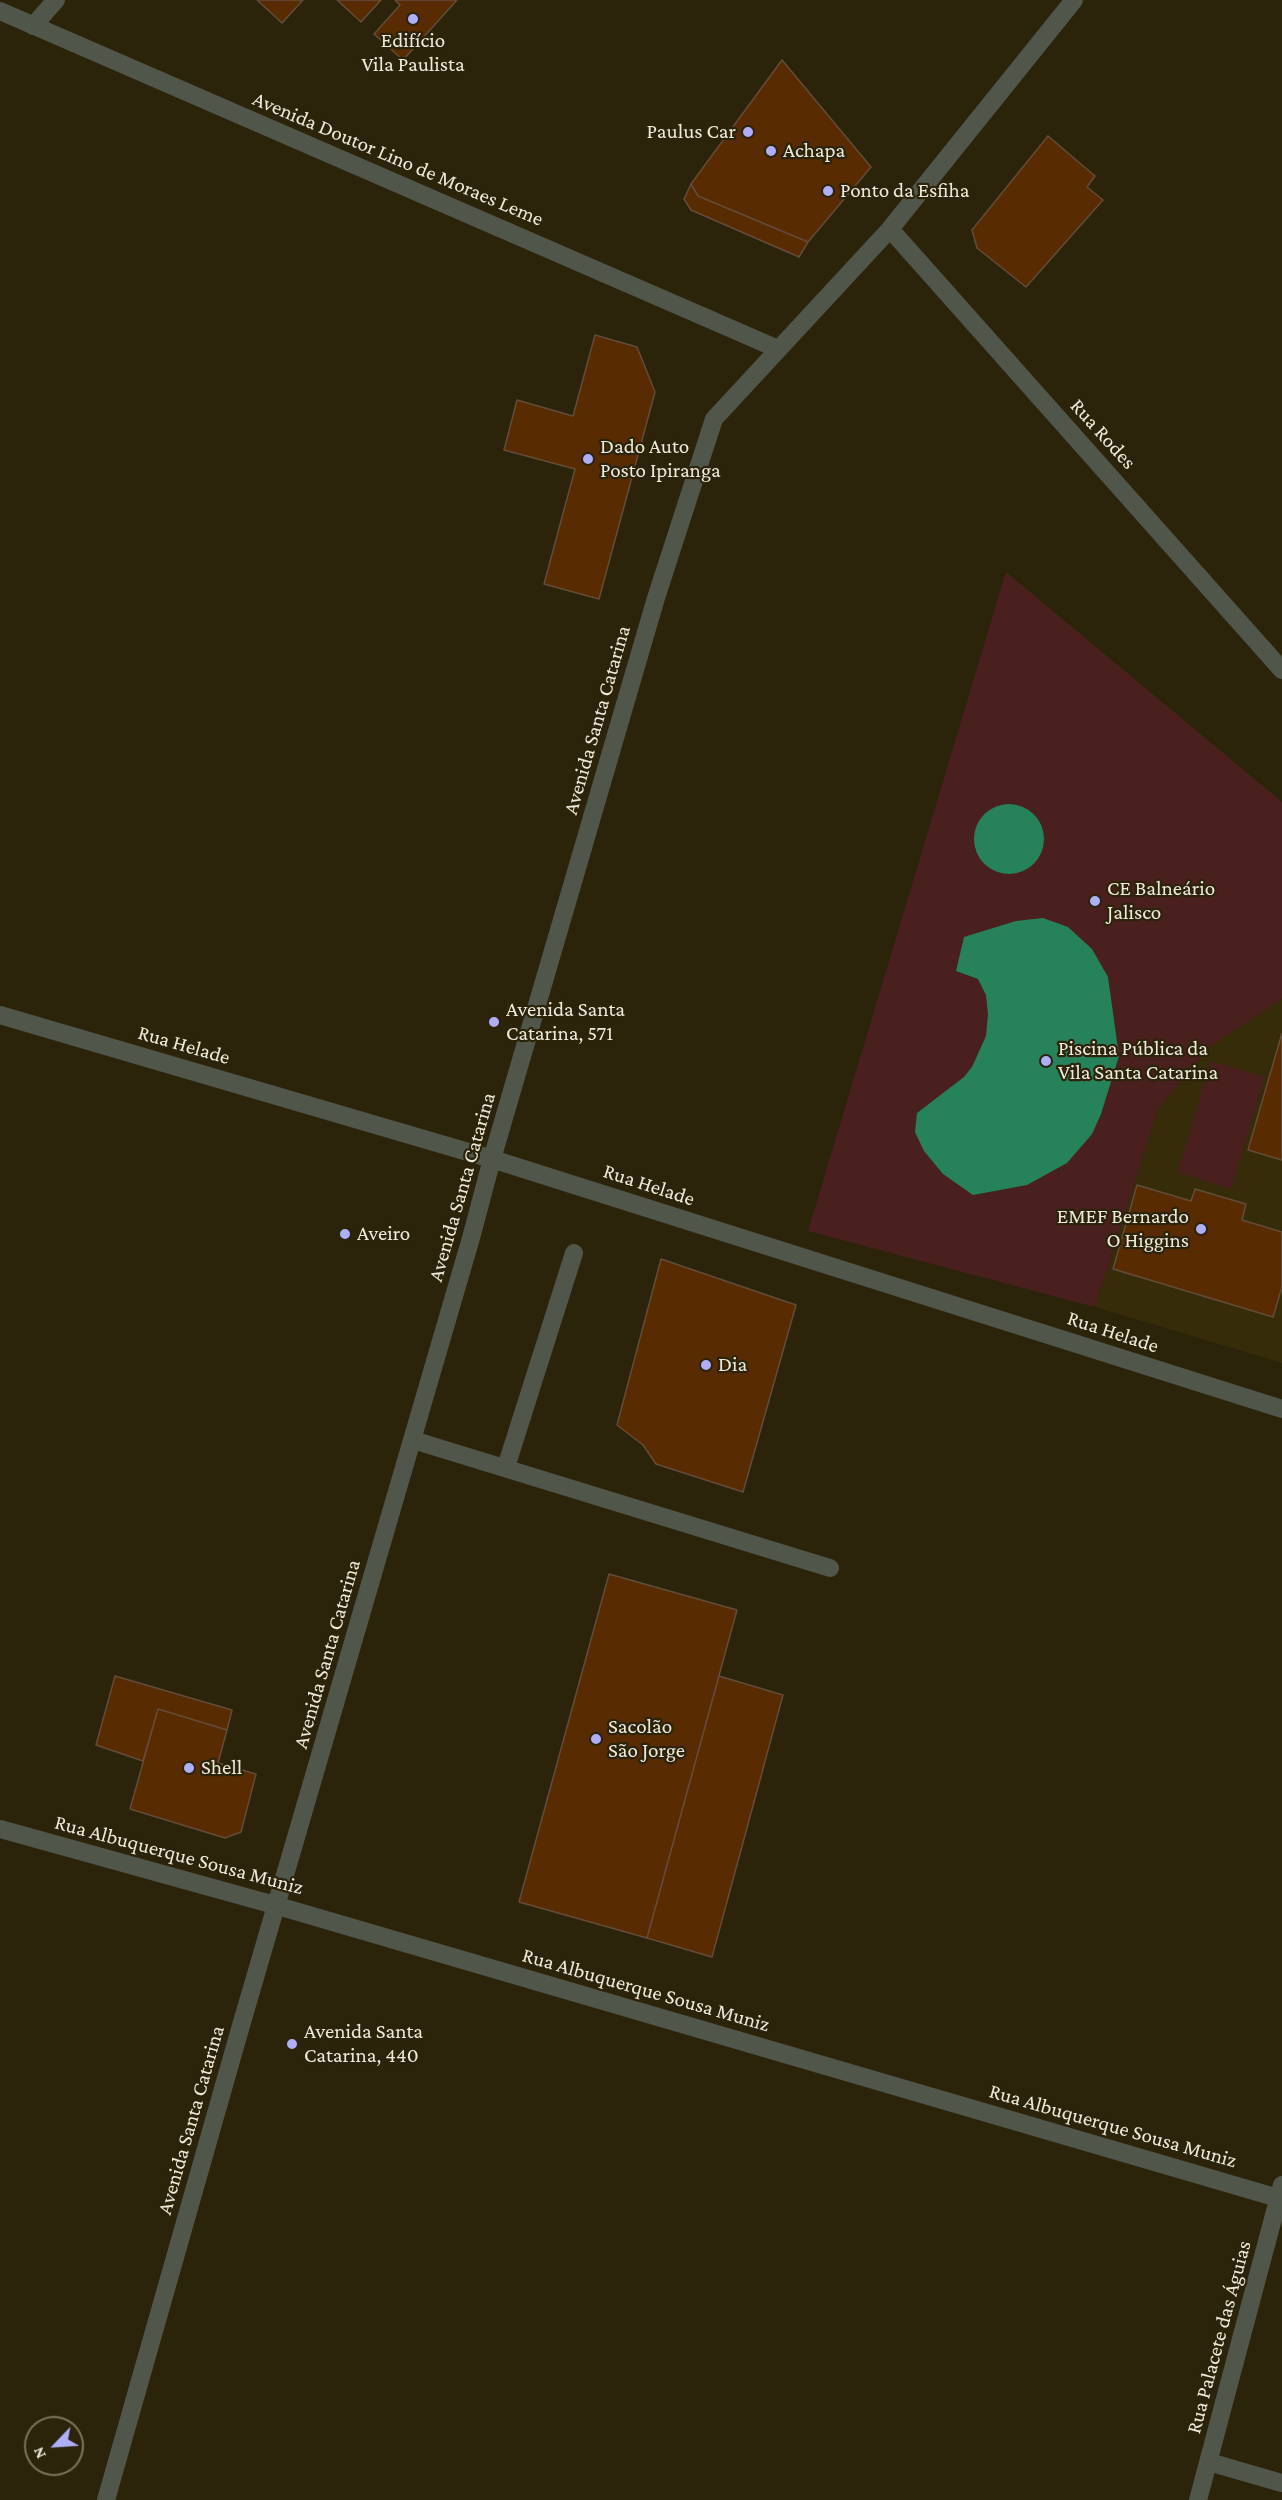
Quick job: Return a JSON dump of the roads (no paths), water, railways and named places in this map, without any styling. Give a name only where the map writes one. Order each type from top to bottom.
[{"type":"street","points":[[33,26],[56,0]]},
{"type":"street","name":"Avenida Santa Catarina","points":[[106,2500],[240,2029],[413,1440],[492,1159],[657,598],[714,419],[890,229],[1074,0]]},
{"type":"street","name":"Avenida Doutor Lino de Moraes Leme","points":[[0,11],[778,349]]},
{"type":"street","name":"Rua Rodes","points":[[890,229],[1282,670]]},
{"type":"street","name":"Rua Helade","points":[[0,1015],[492,1159],[1282,1409]]},
{"type":"street","points":[[507,1467],[574,1253]]},
{"type":"street","points":[[413,1440],[830,1568]]},
{"type":"street","name":"Rua Albuquerque Sousa Muniz","points":[[0,1829],[1280,2192]]},
{"type":"street","name":"Rua Palacete das Águias","points":[[1198,2500],[1280,2192]]},
{"type":"street","points":[[1209,2462],[1282,2483]]},
{"type":"place","name":"Edifício Vila Paulista","points":[[413,19]]},
{"type":"place","name":"Paulus Car","points":[[748,132]]},
{"type":"place","name":"Achapa","points":[[771,151]]},
{"type":"place","name":"Ponto da Esfiha","points":[[828,191]]},
{"type":"place","name":"Dado Auto Posto Ipiranga","points":[[588,459]]},
{"type":"place","name":"CE Balneário Jalisco","points":[[1095,901]]},
{"type":"place","name":"Avenida Santa Catarina, 571","points":[[494,1022]]},
{"type":"place","name":"Piscina Pública da Vila Santa Catarina","points":[[1046,1061]]},
{"type":"place","name":"EMEF Bernardo O Higgins","points":[[1201,1229]]},
{"type":"place","name":"Aveiro","points":[[345,1234]]},
{"type":"place","name":"Dia","points":[[706,1365]]},
{"type":"place","name":"Sacolão São Jorge","points":[[596,1739]]},
{"type":"place","name":"Shell","points":[[189,1768]]},
{"type":"place","name":"Avenida Santa Catarina, 440","points":[[292,2044]]}]
